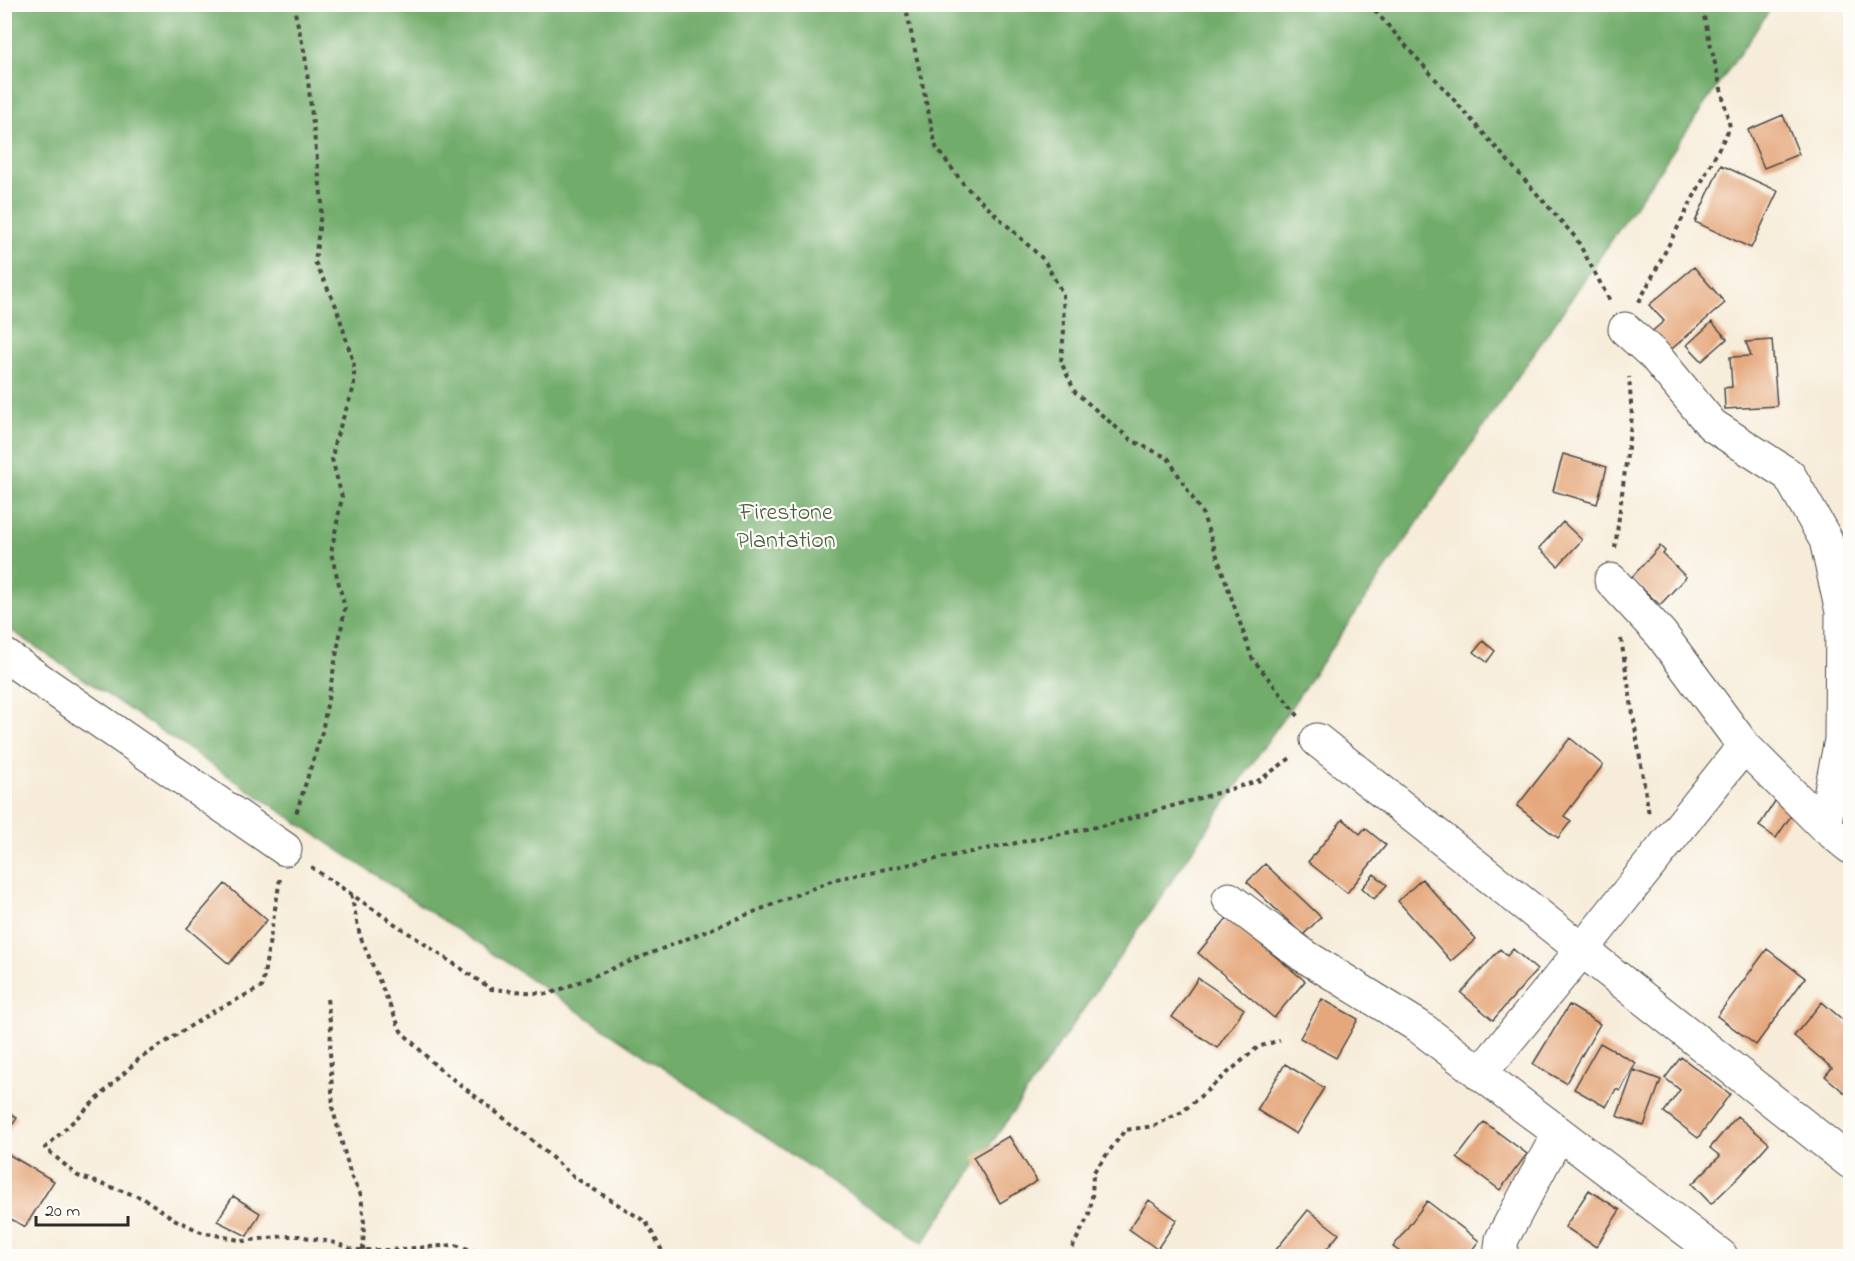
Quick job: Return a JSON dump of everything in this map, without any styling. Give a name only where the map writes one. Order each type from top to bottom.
[{"type":"street","points":[[1625,329],[1655,356],[1713,425],[1789,475],[1826,540],[1842,612],[1841,740],[1824,826]]},
{"type":"street","points":[[1611,580],[1661,634],[1744,746],[1824,826],[1851,847]]},
{"type":"street","points":[[4,655],[285,849]]},
{"type":"street","points":[[1317,740],[1851,1162]]},
{"type":"street","points":[[1480,1074],[1744,746]]},
{"type":"street","points":[[1228,899],[1303,955],[1418,1026],[1721,1257]]},
{"type":"street","points":[[1500,1257],[1502,1239],[1559,1133]]},
{"type":"path","points":[[293,4],[305,55],[322,203],[315,262],[336,306],[354,365],[354,387],[335,441],[332,459],[342,497],[331,553],[345,608],[321,732],[285,849],[262,987],[214,1011],[139,1059],[45,1148],[78,1176],[143,1198],[174,1219],[201,1232],[244,1241],[299,1236],[353,1250],[455,1245],[488,1257]]},
{"type":"path","points":[[285,849],[491,989],[549,994],[836,879],[1111,824],[1258,781],[1317,740],[1252,658],[1203,515],[1168,458],[1131,440],[1075,392],[1061,362],[1064,330],[1063,294],[1044,260],[965,186],[936,147],[905,4]]},
{"type":"path","points":[[1369,4],[1576,238],[1625,329]]},
{"type":"path","points":[[1625,329],[1730,127],[1701,4]]},
{"type":"path","points":[[350,894],[360,936],[401,1031],[437,1067],[526,1135],[574,1177],[646,1222],[665,1257]]},
{"type":"path","points":[[327,999],[331,1029],[333,1110],[351,1176],[361,1195],[364,1223],[363,1250]]},
{"type":"path","points":[[1068,1257],[1089,1215],[1093,1173],[1125,1130],[1154,1126],[1182,1112],[1258,1047],[1280,1040]]},
{"type":"green space","name":"Firestone Plantation","points":[[4,5],[1773,5],[923,1243],[5,626]]},
{"type":"building","points":[[1783,115],[1799,154],[1764,168],[1748,130]]},
{"type":"building","points":[[1721,165],[1778,191],[1751,248],[1695,222]]},
{"type":"building","points":[[1694,267],[1725,303],[1666,354],[1649,334],[1664,321],[1649,305]]},
{"type":"building","points":[[1712,322],[1727,339],[1702,361],[1687,345]]},
{"type":"building","points":[[1772,340],[1777,406],[1725,409],[1724,388],[1732,387],[1730,357],[1751,356],[1746,342]]},
{"type":"building","points":[[1563,454],[1607,467],[1597,504],[1553,491]]},
{"type":"building","points":[[1563,522],[1582,540],[1558,566],[1539,548]]},
{"type":"building","points":[[1660,546],[1665,551],[1663,554],[1686,577],[1660,605],[1631,578]]},
{"type":"building","points":[[1483,641],[1495,651],[1487,662],[1474,652]]},
{"type":"building","points":[[1570,738],[1603,765],[1564,816],[1571,821],[1558,838],[1517,806]]},
{"type":"building","points":[[1779,795],[1797,807],[1776,838],[1759,826]]},
{"type":"building","points":[[1343,819],[1360,834],[1365,828],[1386,845],[1347,893],[1308,862]]},
{"type":"building","points":[[1265,864],[1321,917],[1303,935],[1247,882]]},
{"type":"building","points":[[1374,874],[1387,885],[1374,899],[1362,888]]},
{"type":"building","points":[[1422,879],[1476,939],[1451,961],[1398,901]]},
{"type":"building","points":[[225,884],[267,920],[229,964],[187,928]]},
{"type":"building","points":[[1228,917],[1305,981],[1274,1018],[1198,953]]},
{"type":"building","points":[[1500,949],[1507,956],[1513,949],[1537,970],[1493,1020],[1461,993]]},
{"type":"building","points":[[1767,949],[1805,978],[1756,1045],[1717,1016]]},
{"type":"building","points":[[1198,978],[1244,1009],[1217,1048],[1172,1017]]},
{"type":"building","points":[[1322,999],[1358,1019],[1336,1058],[1300,1038]]},
{"type":"building","points":[[1822,1002],[1850,1026],[1850,1091],[1847,1095],[1825,1076],[1832,1068],[1794,1036]]},
{"type":"building","points":[[1569,1005],[1600,1024],[1566,1083],[1533,1064]]},
{"type":"building","points":[[1600,1043],[1636,1063],[1620,1091],[1616,1089],[1606,1107],[1574,1089]]},
{"type":"building","points":[[1681,1057],[1730,1094],[1698,1138],[1664,1112],[1680,1090],[1665,1078]]},
{"type":"building","points":[[1285,1064],[1324,1088],[1296,1134],[1257,1110]]},
{"type":"building","points":[[1634,1070],[1661,1080],[1644,1126],[1617,1116]]},
{"type":"building","points":[[4,1108],[17,1118],[4,1137]]},
{"type":"building","points":[[1737,1116],[1769,1143],[1711,1204],[1692,1184],[1720,1156],[1710,1148]]},
{"type":"building","points":[[1484,1122],[1527,1154],[1500,1190],[1457,1158]]},
{"type":"building","points":[[1009,1136],[1037,1181],[1000,1203],[973,1157]]},
{"type":"building","points":[[8,1154],[54,1181],[25,1227],[4,1215],[4,1160]]},
{"type":"building","points":[[1589,1190],[1620,1210],[1596,1247],[1565,1227]]},
{"type":"building","points":[[233,1196],[260,1213],[247,1236],[217,1221]]},
{"type":"building","points":[[1149,1200],[1177,1220],[1157,1249],[1129,1229]]},
{"type":"building","points":[[1427,1201],[1479,1241],[1467,1256],[1406,1256],[1393,1247]]},
{"type":"building","points":[[1308,1210],[1339,1234],[1321,1256],[1281,1256],[1275,1251]]}]
